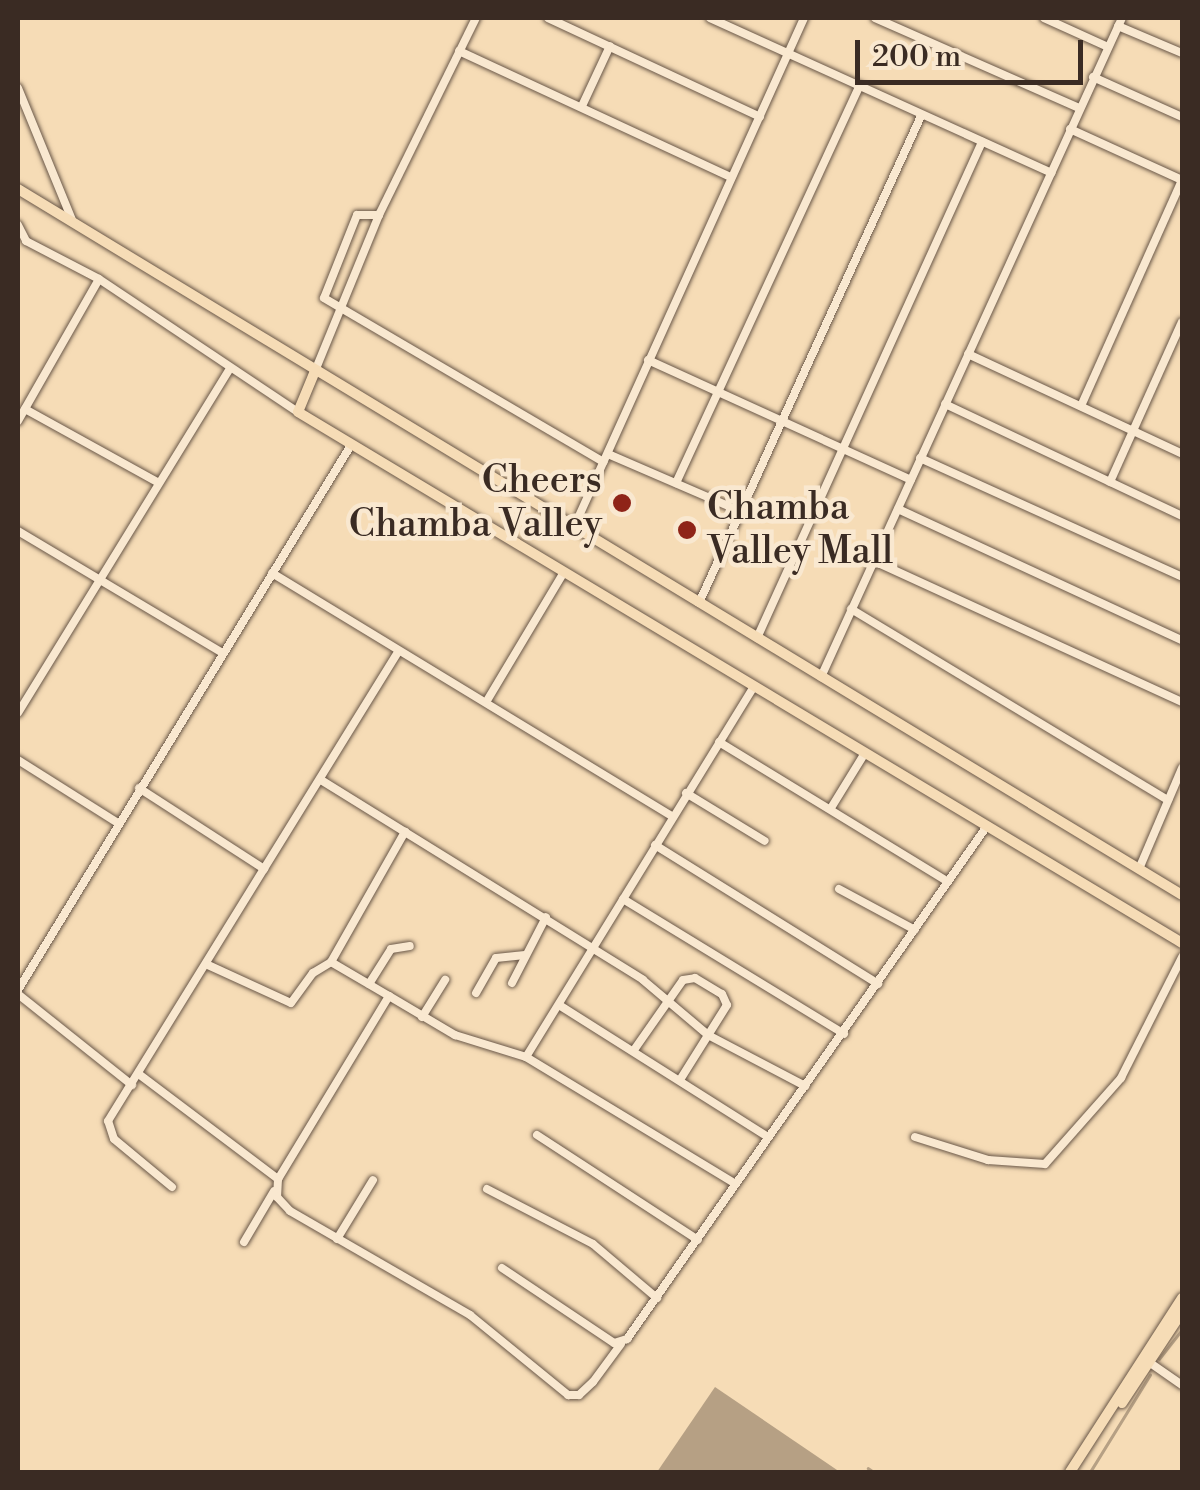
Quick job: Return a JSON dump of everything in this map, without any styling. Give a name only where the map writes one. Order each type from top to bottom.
[{"type":"main road","points":[[18,189],[1182,895]]},
{"type":"main road","points":[[315,370],[298,412],[1182,943]]},
{"type":"main road","points":[[1073,1472],[1182,1298]]},
{"type":"main road","points":[[1146,1360],[1182,1312]]},
{"type":"street","points":[[315,370],[379,215],[476,18]]},
{"type":"street","points":[[548,18],[760,116]]},
{"type":"street","points":[[710,18],[1051,173]]},
{"type":"street","points":[[574,527],[804,18]]},
{"type":"street","points":[[875,18],[1080,108]]},
{"type":"street","points":[[1044,18],[1108,47]]},
{"type":"street","points":[[821,677],[1120,22],[1182,53]]},
{"type":"street","points":[[582,106],[610,46]]},
{"type":"street","points":[[460,51],[730,177]]},
{"type":"street","points":[[1094,77],[1182,117]]},
{"type":"street","points":[[676,483],[858,87]]},
{"type":"street","points":[[18,88],[73,222]]},
{"type":"street","points":[[699,603],[921,116]]},
{"type":"street","points":[[1070,129],[1182,180],[1081,406]]},
{"type":"street","points":[[757,638],[982,142]]},
{"type":"street","points":[[379,215],[357,215],[322,293],[606,458],[740,511]]},
{"type":"street","points":[[18,226],[26,241],[99,279],[229,370],[298,412]]},
{"type":"street","points":[[18,421],[99,279]]},
{"type":"street","points":[[1110,482],[1182,322]]},
{"type":"street","points":[[968,354],[1182,454]]},
{"type":"street","points":[[648,360],[911,480]]},
{"type":"street","points":[[18,713],[229,370]]},
{"type":"street","points":[[945,404],[1182,516]]},
{"type":"street","points":[[25,408],[157,482]]},
{"type":"street","points":[[132,1086],[18,992],[221,652],[351,445]]},
{"type":"street","points":[[920,458],[1182,577]]},
{"type":"street","points":[[898,509],[1182,640]]},
{"type":"street","points":[[18,531],[221,652]]},
{"type":"street","points":[[874,561],[1182,702]]},
{"type":"street","points":[[488,699],[564,572]]},
{"type":"street","points":[[272,573],[398,652],[488,699],[672,816]]},
{"type":"street","points":[[852,609],[1168,800]]},
{"type":"street","points":[[172,1187],[108,1132],[132,1086],[398,652]]},
{"type":"street","points":[[526,1057],[754,686]]},
{"type":"street","points":[[719,742],[948,882]]},
{"type":"street","points":[[831,808],[865,753]]},
{"type":"street","points":[[18,760],[118,823]]},
{"type":"street","points":[[1139,869],[1182,768]]},
{"type":"street","points":[[320,780],[643,980],[663,1001],[708,1035],[805,1086]]},
{"type":"street","points":[[139,788],[264,870]]},
{"type":"street","points":[[686,794],[765,841]]},
{"type":"street","points":[[140,1075],[277,1183],[290,1211],[470,1315],[568,1394],[579,1395],[594,1382],[657,1298],[987,826]]},
{"type":"street","points":[[208,965],[291,1003],[313,972],[331,962],[406,832]]},
{"type":"street","points":[[655,845],[878,984]]},
{"type":"street","points":[[839,889],[916,930]]},
{"type":"street","points":[[623,898],[844,1034]]},
{"type":"street","points":[[512,983],[546,917]]},
{"type":"street","points":[[369,984],[391,949],[410,946]]},
{"type":"street","points":[[476,992],[496,958],[525,955]]},
{"type":"street","points":[[914,1137],[988,1160],[1046,1164],[1121,1078],[1182,958]]},
{"type":"street","points":[[331,962],[455,1036],[526,1057],[736,1184]]},
{"type":"street","points":[[634,1050],[663,1001],[690,978],[722,994],[726,1005],[680,1080]]},
{"type":"street","points":[[422,1017],[445,980]]},
{"type":"street","points":[[244,1242],[390,996]]},
{"type":"street","points":[[559,1004],[768,1137]]},
{"type":"street","points":[[537,1136],[698,1240]]},
{"type":"street","points":[[337,1239],[373,1180]]},
{"type":"street","points":[[487,1190],[593,1244],[657,1298]]},
{"type":"street","points":[[502,1268],[621,1344]]},
{"type":"street","points":[[1146,1360],[1182,1385]]},
{"type":"shaded area","points":[[715,1387],[840,1472],[657,1472]]},
{"type":"waterway","points":[[1159,1359],[1182,1330]]},
{"type":"waterway","points":[[1090,1472],[1150,1375]]},
{"type":"waterway","points":[[868,1468],[874,1472]]},
{"type":"place","name":"Cheers Chamba Valley","points":[[622,503]]},
{"type":"place","name":"Chamba Valley Mall","points":[[687,530]]}]
